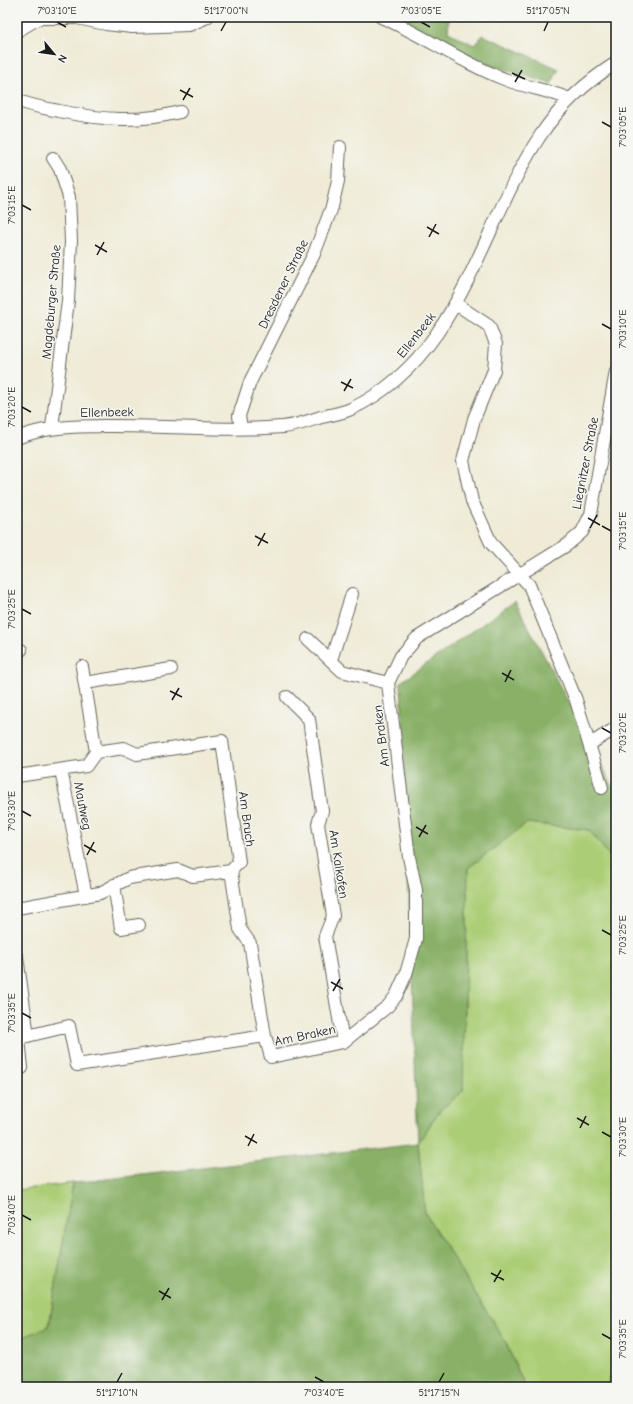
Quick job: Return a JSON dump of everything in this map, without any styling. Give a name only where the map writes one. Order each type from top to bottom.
[{"type":"street","points":[[17,31],[39,18],[76,18],[106,24],[132,26],[190,26],[207,17]]},
{"type":"street","points":[[381,17],[404,27],[508,81],[554,92],[569,99]]},
{"type":"street","name":"Ellenbeek","points":[[17,438],[34,431],[52,427],[129,425],[241,428],[285,427],[356,406],[396,380],[422,355],[456,304],[516,176],[540,134],[569,99],[616,63]]},
{"type":"street","points":[[17,100],[28,105],[90,118],[124,121],[146,119],[180,112]]},
{"type":"street","name":"Dresdener Straße","points":[[241,428],[239,416],[250,382],[314,254],[332,207],[338,181],[340,147]]},
{"type":"street","name":"Magdeburger Straße","points":[[52,427],[68,301],[71,241],[69,197],[60,169],[53,158]]},
{"type":"street","points":[[456,304],[489,326],[496,344],[494,370],[474,419],[464,461],[472,501],[491,543],[529,585],[576,700],[602,788]]},
{"type":"street","name":"Liegnitzer Straße","points":[[519,574],[567,545],[582,532],[591,514],[616,371]]},
{"type":"street","points":[[308,639],[342,671],[388,683],[401,656],[417,638],[519,574]]},
{"type":"street","points":[[331,660],[352,594]]},
{"type":"street","points":[[17,776],[86,766],[96,752],[82,667]]},
{"type":"street","points":[[85,684],[171,669]]},
{"type":"street","name":"Am Braken","points":[[28,1036],[69,1026],[77,1065],[265,1036],[271,1057],[343,1042],[388,1006],[396,996],[406,974],[416,939],[416,890],[409,857],[388,683]]},
{"type":"street","name":"Am Kalkofen","points":[[287,698],[309,719],[322,811],[318,824],[333,916],[325,936],[343,1042]]},
{"type":"street","points":[[590,744],[616,728]]},
{"type":"street","name":"Am Bruch","points":[[96,752],[124,748],[137,754],[222,741],[239,862],[231,872]]},
{"type":"street","name":"Mautweg","points":[[61,770],[86,896]]},
{"type":"street","points":[[17,908],[100,894],[129,878],[178,870],[193,876],[231,872],[240,929],[250,943],[265,1036]]},
{"type":"street","points":[[114,885],[121,928],[139,925]]},
{"type":"street","points":[[17,957],[28,1036],[19,1038],[22,1068],[17,1069]]},
{"type":"green space","points":[[121,17],[184,17],[177,22]]},
{"type":"green space","points":[[398,17],[449,17],[448,32],[474,45],[483,35],[559,69],[551,84],[477,61]]},
{"type":"green space","points":[[515,601],[616,792],[616,864],[589,830],[527,823],[468,868],[463,1091],[440,1110],[418,1143],[401,682]]},
{"type":"green space","points":[[527,823],[589,830],[616,864],[616,1350],[609,1379],[609,1387],[525,1387],[505,1341],[425,1213],[418,1143],[440,1110],[463,1091],[468,868]]},
{"type":"green space","points":[[418,1143],[425,1213],[505,1341],[525,1387],[17,1387],[17,1340],[49,1326],[73,1183]]},
{"type":"green space","points":[[73,1183],[49,1326],[17,1340],[17,1190]]},
{"type":"green space","points":[[616,1350],[616,1387],[609,1387],[609,1379]]}]
